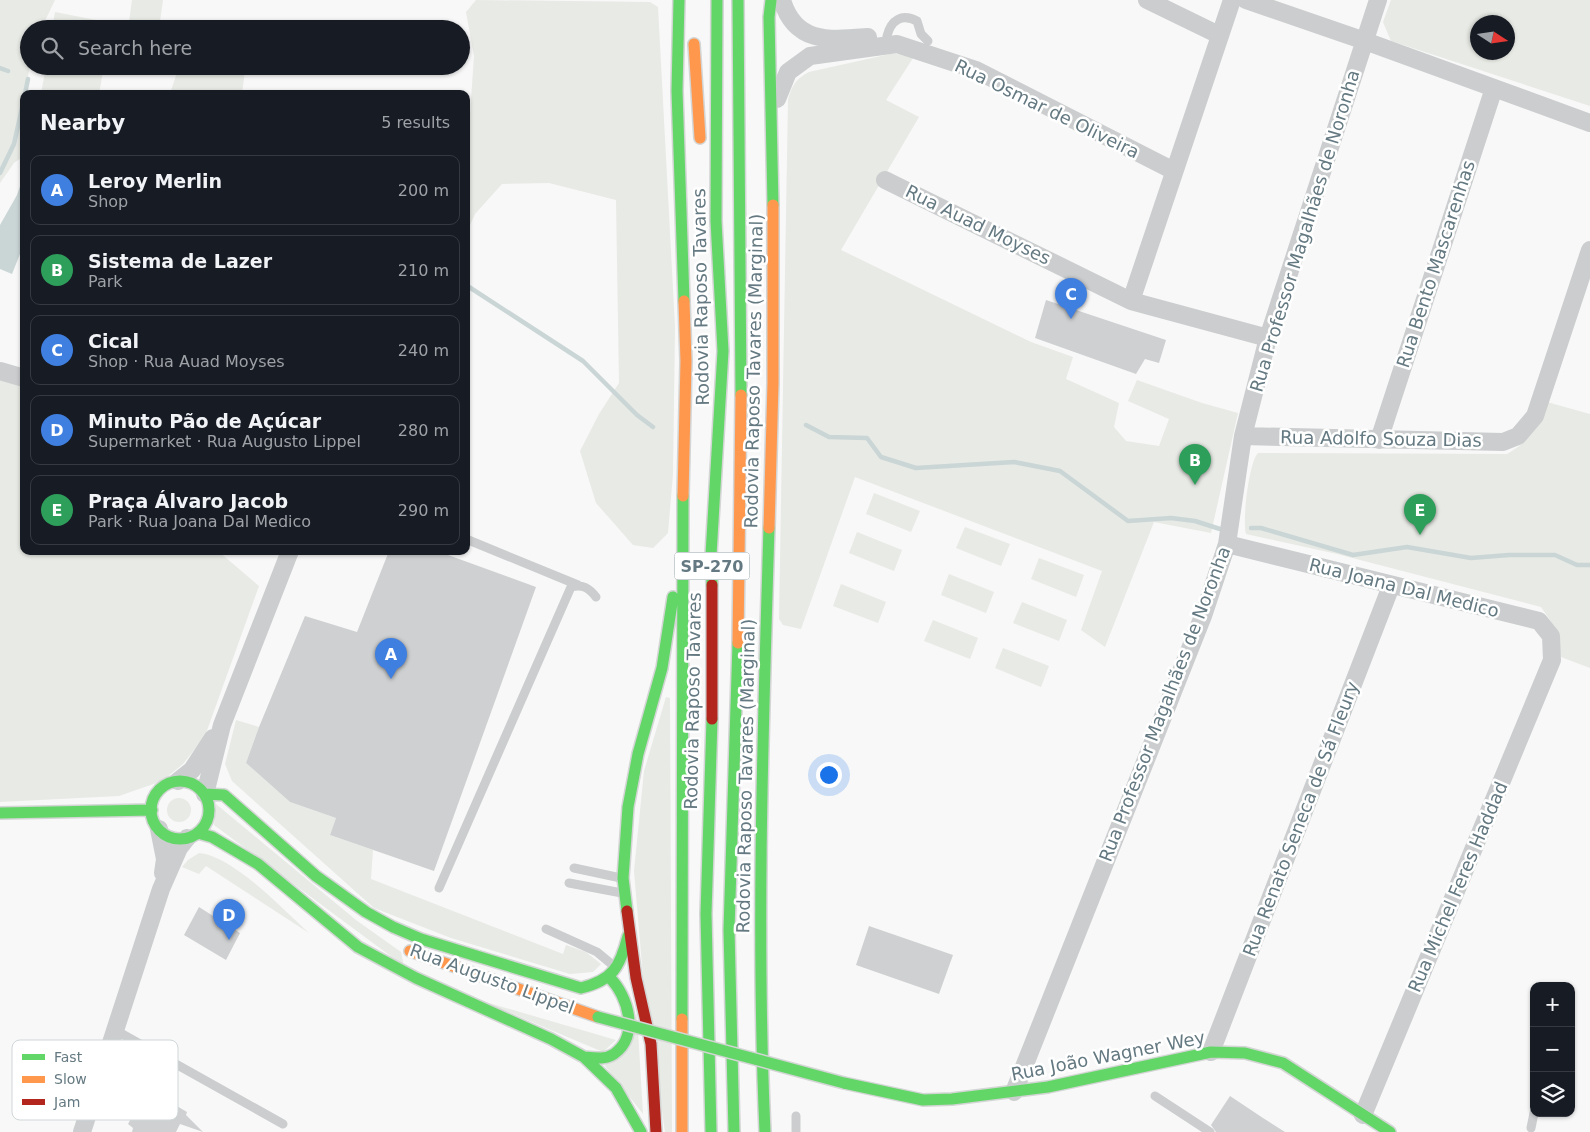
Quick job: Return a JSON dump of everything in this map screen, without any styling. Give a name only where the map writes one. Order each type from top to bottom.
[{"type":"main road","name":"SP-270","points":[[679,0],[677,91],[686,361],[682,530],[682,1132]]},
{"type":"main road","name":"Rodovia Raposo Tavares","points":[[711,1132],[706,914],[713,672],[711,555],[722,396],[723,351],[716,221],[717,0]]},
{"type":"main road","name":"SP-270","points":[[734,1132],[729,930],[737,683],[741,388],[739,0]]},
{"type":"main road","name":"Rodovia Raposo Tavares (Marginal)","points":[[766,1132],[760,1014],[760,846],[772,393],[773,142],[769,18],[771,0]]},
{"type":"main road","points":[[693,29],[700,146]]},
{"type":"main road","points":[[704,215],[712,352],[722,396]]},
{"type":"main road","points":[[656,1132],[651,1044],[636,978],[624,878],[628,807],[638,754],[662,668],[682,530]]},
{"type":"main road","points":[[178,781],[194,784],[205,794],[209,811],[207,819],[192,835],[172,837],[159,829],[152,810],[156,793],[162,787],[178,781]]},
{"type":"main road","points":[[205,794],[224,795]]},
{"type":"main road","name":"Rua Augusto Lippel","points":[[224,795],[356,907],[375,928],[394,942],[425,958],[593,1015]]},
{"type":"main road","points":[[0,813],[152,810]]},
{"type":"main road","name":"Rua Augusto Lippel","points":[[192,835],[212,837],[258,864],[358,947],[416,978],[551,1038],[584,1057],[616,1088],[641,1132]]},
{"type":"main road","name":"Rua Augusto Lippel","points":[[356,907],[401,932],[570,986],[587,987],[613,973],[622,995],[629,1023],[628,1034],[617,1053],[602,1060],[584,1057]]},
{"type":"main road","points":[[613,973],[630,929]]},
{"type":"main road","name":"Rua Augusto Lippel","points":[[416,978],[472,991]]},
{"type":"main road","name":"Rua Augusto Lippel","points":[[511,998],[593,1015]]},
{"type":"main road","name":"Rua João Wagner Wey","points":[[593,1015],[844,1083],[923,1100],[952,1100],[1048,1087],[1211,1052],[1245,1053],[1283,1063],[1390,1132]]},
{"type":"street","points":[[782,0],[786,14],[794,25],[808,34],[822,38],[914,36],[955,54],[976,70]]},
{"type":"street","points":[[1147,0],[1219,35]]},
{"type":"street","points":[[1131,301],[1232,0]]},
{"type":"street","points":[[1246,0],[1366,41],[1590,123]]},
{"type":"street","name":"Rua Professor Magalhães de Noronha","points":[[1014,1092],[1203,616],[1227,544],[1243,436],[1268,338],[1378,0]]},
{"type":"street","name":"Rua Osmar de Oliveira","points":[[773,142],[777,100],[788,72],[810,56],[897,44],[976,70],[1174,171]]},
{"type":"street","name":"Rua Bento Mascarenhas","points":[[1379,440],[1494,88]]},
{"type":"street","name":"Rua Auad Moyses","points":[[886,180],[1131,301],[1268,338]]},
{"type":"street","name":"Rua Adolfo Souza Dias","points":[[1243,436],[1503,442],[1518,436],[1535,416],[1590,250]]},
{"type":"street","points":[[0,371],[20,377]]},
{"type":"street","name":"Rua Joana Dal Medico","points":[[1227,544],[1539,621],[1551,636],[1552,660]]},
{"type":"street","points":[[205,794],[222,725],[288,555]]},
{"type":"street","name":"Rua Renato Seneca de Sá Fleury","points":[[1211,1052],[1391,586]]},
{"type":"street","name":"Rua Michel Feres Haddad","points":[[1363,1115],[1552,660]]},
{"type":"street","points":[[178,781],[192,770],[222,725]]},
{"type":"street","points":[[222,725],[216,762],[224,795]]},
{"type":"street","points":[[159,829],[165,859],[161,889]]},
{"type":"street","points":[[112,1040],[161,889],[179,848],[192,835]]},
{"type":"street","points":[[1028,1056],[1036,1073],[1048,1087]]},
{"type":"street","points":[[82,1132],[86,1120]]},
{"type":"lane","points":[[470,541],[590,589],[596,597]]},
{"type":"lane","points":[[439,888],[571,587],[578,585]]},
{"type":"lane","points":[[574,868],[624,878]]},
{"type":"lane","points":[[568,884],[626,893]]},
{"type":"lane","points":[[546,929],[597,952],[613,973]]},
{"type":"lane","points":[[115,1030],[133,1040]]},
{"type":"lane","points":[[178,1065],[283,1124]]},
{"type":"lane","points":[[1155,1096],[1210,1132]]},
{"type":"lane","points":[[796,1116],[796,1132]]},
{"type":"lane","points":[[1531,1128],[1533,1117]]},
{"type":"shaded area","points":[[0,0],[55,0],[45,20],[20,20],[20,75],[28,75],[25,90],[20,90],[20,159],[14,163],[0,183]]},
{"type":"shaded area","points":[[132,0],[163,0],[160,20],[129,20]]},
{"type":"shaded area","points":[[476,0],[650,2],[658,7],[675,327],[673,474],[668,533],[653,548],[633,545],[596,503],[580,451],[599,414],[619,383],[616,200],[549,183],[502,184],[475,214],[470,225],[470,114],[474,56],[470,34],[470,20],[467,20],[466,12]]},
{"type":"shaded area","points":[[1391,0],[1590,0],[1590,106],[1391,41],[1383,22]]},
{"type":"shaded area","points":[[55,12],[96,20],[54,20]]},
{"type":"shaded area","points":[[908,53],[915,55],[886,100],[919,117],[841,250],[1031,342],[1073,357],[1066,379],[1119,403],[1114,427],[1126,441],[1159,446],[1169,419],[1128,401],[1137,380],[1202,403],[1238,413],[1211,533],[1154,522],[1105,647],[1081,630],[1102,571],[855,477],[801,629],[783,625],[779,619],[788,100],[795,83],[809,72],[890,54]]},
{"type":"shaded area","points":[[44,75],[102,75],[100,90],[42,90]]},
{"type":"shaded area","points":[[176,75],[244,75],[242,90],[171,90]]},
{"type":"shaded area","points":[[20,186],[20,254],[12,274],[0,269],[0,225]]},
{"type":"shaded area","points":[[0,380],[20,386],[20,555],[223,555],[259,586],[205,736],[183,764],[162,781],[119,796],[0,802]]},
{"type":"shaded area","points":[[1547,402],[1590,414],[1590,668],[1561,657],[1556,629],[1541,607],[1337,554],[1246,534],[1247,492],[1252,468],[1258,453],[1507,454],[1528,438],[1540,419]]},
{"type":"shaded area","points":[[874,493],[920,511],[911,532],[866,514]]},
{"type":"shaded area","points":[[965,527],[1010,544],[1001,566],[956,548]]},
{"type":"shaded area","points":[[857,532],[902,550],[894,571],[849,553]]},
{"type":"shaded area","points":[[1039,558],[1084,575],[1076,597],[1031,579]]},
{"type":"shaded area","points":[[949,574],[994,592],[986,613],[941,595]]},
{"type":"shaded area","points":[[841,584],[886,602],[878,623],[833,606]]},
{"type":"shaded area","points":[[1022,602],[1067,620],[1059,641],[1013,623]]},
{"type":"shaded area","points":[[933,620],[978,638],[970,659],[924,641]]},
{"type":"shaded area","points":[[1003,648],[1049,666],[1041,687],[995,668]]},
{"type":"shaded area","points":[[666,697],[670,698],[672,1132],[665,1132],[643,977],[634,871],[644,771]]},
{"type":"shaded area","points":[[236,720],[259,727],[246,763],[290,802],[336,818],[330,835],[373,850],[371,879],[563,954],[566,945],[586,952],[601,964],[593,972],[570,974],[451,938],[374,908],[232,781],[225,764]]},
{"type":"shaded area","points":[[179,798],[187,802],[191,810],[187,818],[179,822],[171,818],[167,810],[171,802]]},
{"type":"shaded area","points":[[216,804],[356,920],[401,952],[404,966],[214,825]]},
{"type":"shaded area","points":[[199,853],[212,856],[242,873],[309,933],[206,866],[199,874],[182,867],[188,860]]},
{"type":"shaded area","points":[[482,1001],[616,1040],[603,1052]]},
{"type":"shaded area","points":[[637,1014],[643,1114],[605,1066]]},
{"type":"building","points":[[1046,300],[1166,340],[1159,363],[1145,359],[1136,374],[1035,338]]},
{"type":"building","points":[[387,555],[448,555],[536,587],[434,871],[330,835],[336,818],[290,802],[246,763],[305,616],[357,632]]},
{"type":"building","points":[[199,907],[240,933],[226,960],[184,935]]},
{"type":"building","points":[[869,926],[953,955],[939,994],[856,965]]},
{"type":"building","points":[[1230,1096],[1285,1132],[1216,1132],[1211,1125]]},
{"type":"building","points":[[178,1107],[187,1112],[186,1115],[203,1132],[180,1124],[176,1132],[132,1132],[133,1128],[128,1124],[130,1120],[178,1120]]},
{"type":"waterway","points":[[0,68],[8,71]]},
{"type":"waterway","points":[[26,90],[28,79]]},
{"type":"waterway","points":[[0,173],[14,144],[20,117]]},
{"type":"waterway","points":[[470,288],[583,361],[637,415],[653,427]]},
{"type":"waterway","points":[[806,425],[829,437],[867,438],[881,457],[916,468],[1014,462],[1060,471],[1128,521],[1171,518],[1195,521],[1220,529]]},
{"type":"waterway","points":[[1251,528],[1261,528],[1353,555],[1407,547],[1471,558],[1509,555],[1555,555],[1577,565],[1590,565]]},
{"type":"traffic: fast","points":[[679,0],[677,91],[684,301]]},
{"type":"traffic: fast","points":[[712,585],[711,555],[723,351],[716,221],[717,0]]},
{"type":"traffic: fast","points":[[738,0],[741,395]]},
{"type":"traffic: fast","points":[[771,0],[769,17],[773,205]]},
{"type":"traffic: fast","points":[[682,1019],[683,496]]},
{"type":"traffic: fast","points":[[765,1132],[762,1057],[761,906],[769,528]]},
{"type":"traffic: fast","points":[[627,911],[623,878],[628,807],[638,754],[662,668],[673,597]]},
{"type":"traffic: fast","points":[[734,1132],[729,930],[738,643]]},
{"type":"traffic: fast","points":[[711,1132],[706,914],[712,719]]},
{"type":"traffic: fast","points":[[180,781],[196,786],[204,794],[209,810],[204,826],[196,834],[180,839],[164,834],[156,826],[151,810],[156,794],[164,786],[180,781]]},
{"type":"traffic: fast","points":[[205,794],[224,795],[316,876],[366,912],[393,927],[421,939],[581,988],[601,981],[614,971],[622,956],[628,936]]},
{"type":"traffic: fast","points":[[0,813],[152,810]]},
{"type":"traffic: fast","points":[[198,833],[212,837],[258,864],[358,947],[416,978],[551,1039],[584,1057],[616,1088],[641,1132]]},
{"type":"traffic: fast","points":[[584,1057],[599,1058],[611,1056],[622,1046],[627,1037],[629,1027],[626,1005],[622,995],[610,978]]},
{"type":"traffic: fast","points":[[598,1017],[844,1083]]},
{"type":"traffic: fast","points":[[844,1083],[923,1100],[952,1099],[1048,1087],[1211,1052],[1245,1053],[1283,1063],[1390,1132]]},
{"type":"traffic: slow","points":[[694,44],[700,138]]},
{"type":"traffic: slow","points":[[769,528],[773,383],[773,205]]},
{"type":"traffic: slow","points":[[683,496],[686,361],[684,301]]},
{"type":"traffic: slow","points":[[738,643],[741,395]]},
{"type":"traffic: slow","points":[[410,951],[598,1017]]},
{"type":"traffic: slow","points":[[682,1019],[682,1132]]},
{"type":"traffic: jam","points":[[712,585],[712,719]]},
{"type":"traffic: jam","points":[[627,911],[636,978],[651,1044],[656,1132]]},
{"type":"place","name":"Cical","points":[[1071,319]]},
{"type":"place","name":"Sistema de Lazer","points":[[1195,485]]},
{"type":"place","name":"Praça Álvaro Jacob","points":[[1420,535]]},
{"type":"place","name":"Leroy Merlin","points":[[391,679]]},
{"type":"place","name":"Minuto Pão de Açúcar","points":[[229,940]]}]
